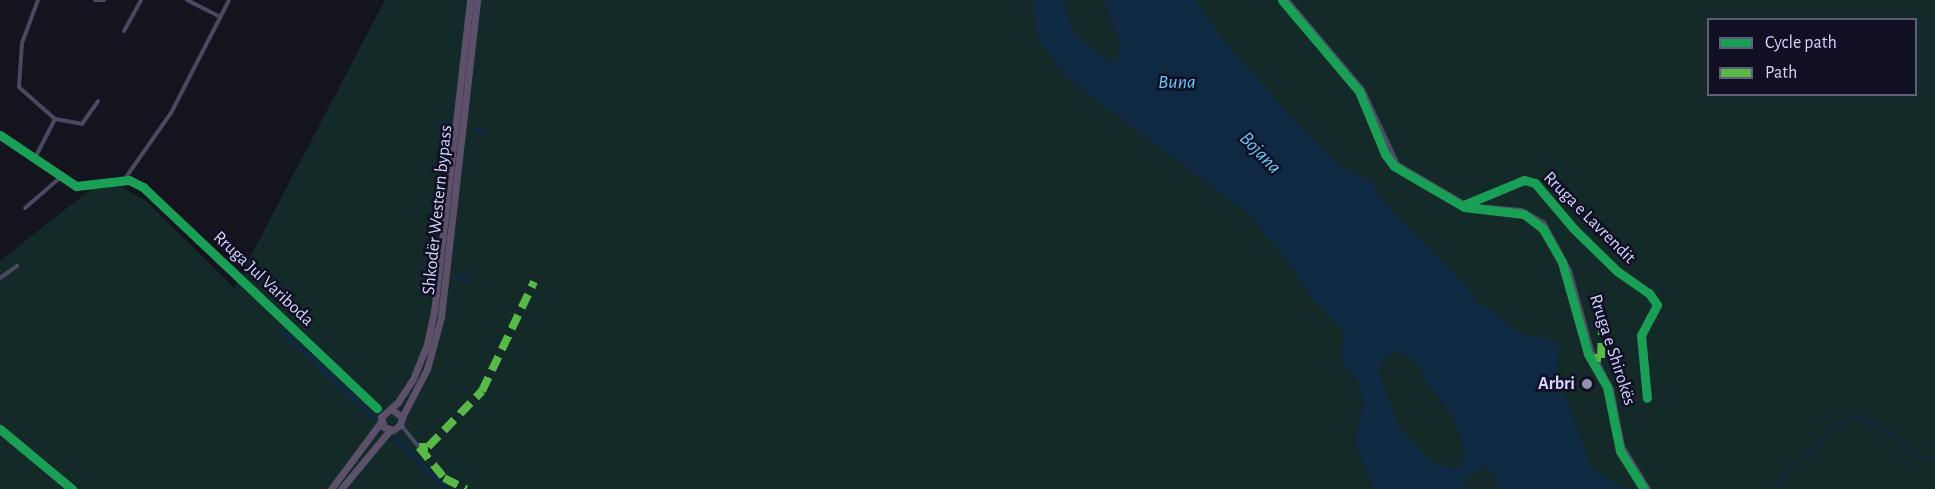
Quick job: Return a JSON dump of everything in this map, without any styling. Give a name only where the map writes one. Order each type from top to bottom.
[{"type":"highway","name":"Shkodër Western bypass","points":[[331,489],[381,419],[404,395],[418,368],[434,312],[470,0]]},
{"type":"highway","name":"Shkodër Western bypass","points":[[341,489],[401,420],[431,357],[441,317],[477,0]]},
{"type":"highway","points":[[389,409],[401,420]]},
{"type":"highway","points":[[381,419],[391,430]]},
{"type":"main road","name":"Rruga e Shirokës","points":[[1287,0],[1362,89],[1394,160],[1466,204],[1526,211],[1538,217],[1551,235],[1569,270],[1591,350],[1611,389],[1622,446],[1648,489]]},
{"type":"street","points":[[38,0],[22,43],[19,87],[55,119],[82,124],[98,101]]},
{"type":"street","points":[[95,0],[104,0]]},
{"type":"street","points":[[124,31],[141,0]]},
{"type":"street","points":[[187,0],[220,17]]},
{"type":"street","points":[[0,135],[81,187],[123,180],[171,113],[229,0]]},
{"type":"street","points":[[36,156],[55,119]]},
{"type":"street","points":[[25,208],[62,176]]},
{"type":"street","name":"Rruga Jul Variboda","points":[[123,180],[143,187],[377,408],[381,419]]},
{"type":"street","name":"Rruga e Lavrendit","points":[[1466,204],[1524,180],[1535,183],[1574,229],[1617,271],[1649,293],[1657,305],[1641,335],[1647,398]]},
{"type":"street","points":[[0,278],[17,266]]},
{"type":"street","points":[[377,408],[389,409]]},
{"type":"street","points":[[401,420],[404,433]]},
{"type":"street","points":[[0,429],[72,489]]},
{"type":"street","points":[[391,430],[404,433],[419,447]]},
{"type":"green space","points":[[385,0],[1935,0],[1935,489],[0,489],[0,261],[105,178],[145,200],[234,288]]},
{"type":"water","points":[[1032,0],[1062,0],[1073,31],[1108,61],[1118,57],[1121,46],[1103,0],[1195,0],[1233,52],[1290,115],[1342,167],[1372,181],[1381,199],[1465,285],[1477,303],[1493,310],[1521,334],[1553,340],[1559,348],[1556,363],[1561,385],[1592,468],[1625,489],[1498,489],[1495,475],[1485,466],[1466,478],[1463,489],[1374,489],[1355,442],[1364,400],[1357,381],[1342,361],[1344,331],[1309,294],[1283,255],[1247,213],[1068,79],[1036,35]],"holes":[[[1396,351],[1412,360],[1454,419],[1466,454],[1459,467],[1449,468],[1429,460],[1400,428],[1379,373],[1384,357]]]},
{"type":"waterway","points":[[439,122],[445,123]]},
{"type":"waterway","points":[[474,129],[484,131]]},
{"type":"waterway","points":[[422,268],[428,269]]},
{"type":"waterway","points":[[457,276],[467,278]]},
{"type":"waterway","points":[[282,331],[372,416]]},
{"type":"waterway","points":[[1775,489],[1792,464],[1815,449],[1830,429],[1856,417],[1885,429],[1917,456],[1935,459]]},
{"type":"waterway","points":[[395,438],[446,489]]},
{"type":"marked path","points":[[419,447],[428,447],[482,391],[534,282]]},
{"type":"marked path","points":[[1594,358],[1601,358],[1602,325]]},
{"type":"marked path","points":[[419,447],[444,478],[466,489]]},
{"type":"cycle path","points":[[1282,0],[1359,91],[1385,154],[1394,166],[1464,207],[1524,214],[1543,229],[1562,262],[1588,354],[1607,387],[1620,451],[1644,489]]},
{"type":"cycle path","points":[[0,135],[76,186],[129,180],[143,187],[377,408]]},
{"type":"cycle path","points":[[1466,204],[1524,180],[1535,183],[1574,229],[1617,271],[1649,293],[1657,305],[1641,335],[1647,398]]},
{"type":"cycle path","points":[[0,429],[72,489]]},
{"type":"place","name":"Arbri","points":[[1587,384]]},
{"type":"water label","name":"Buna","points":[[1177,82]]},
{"type":"water label","name":"Bojana","points":[[1260,153]]}]
